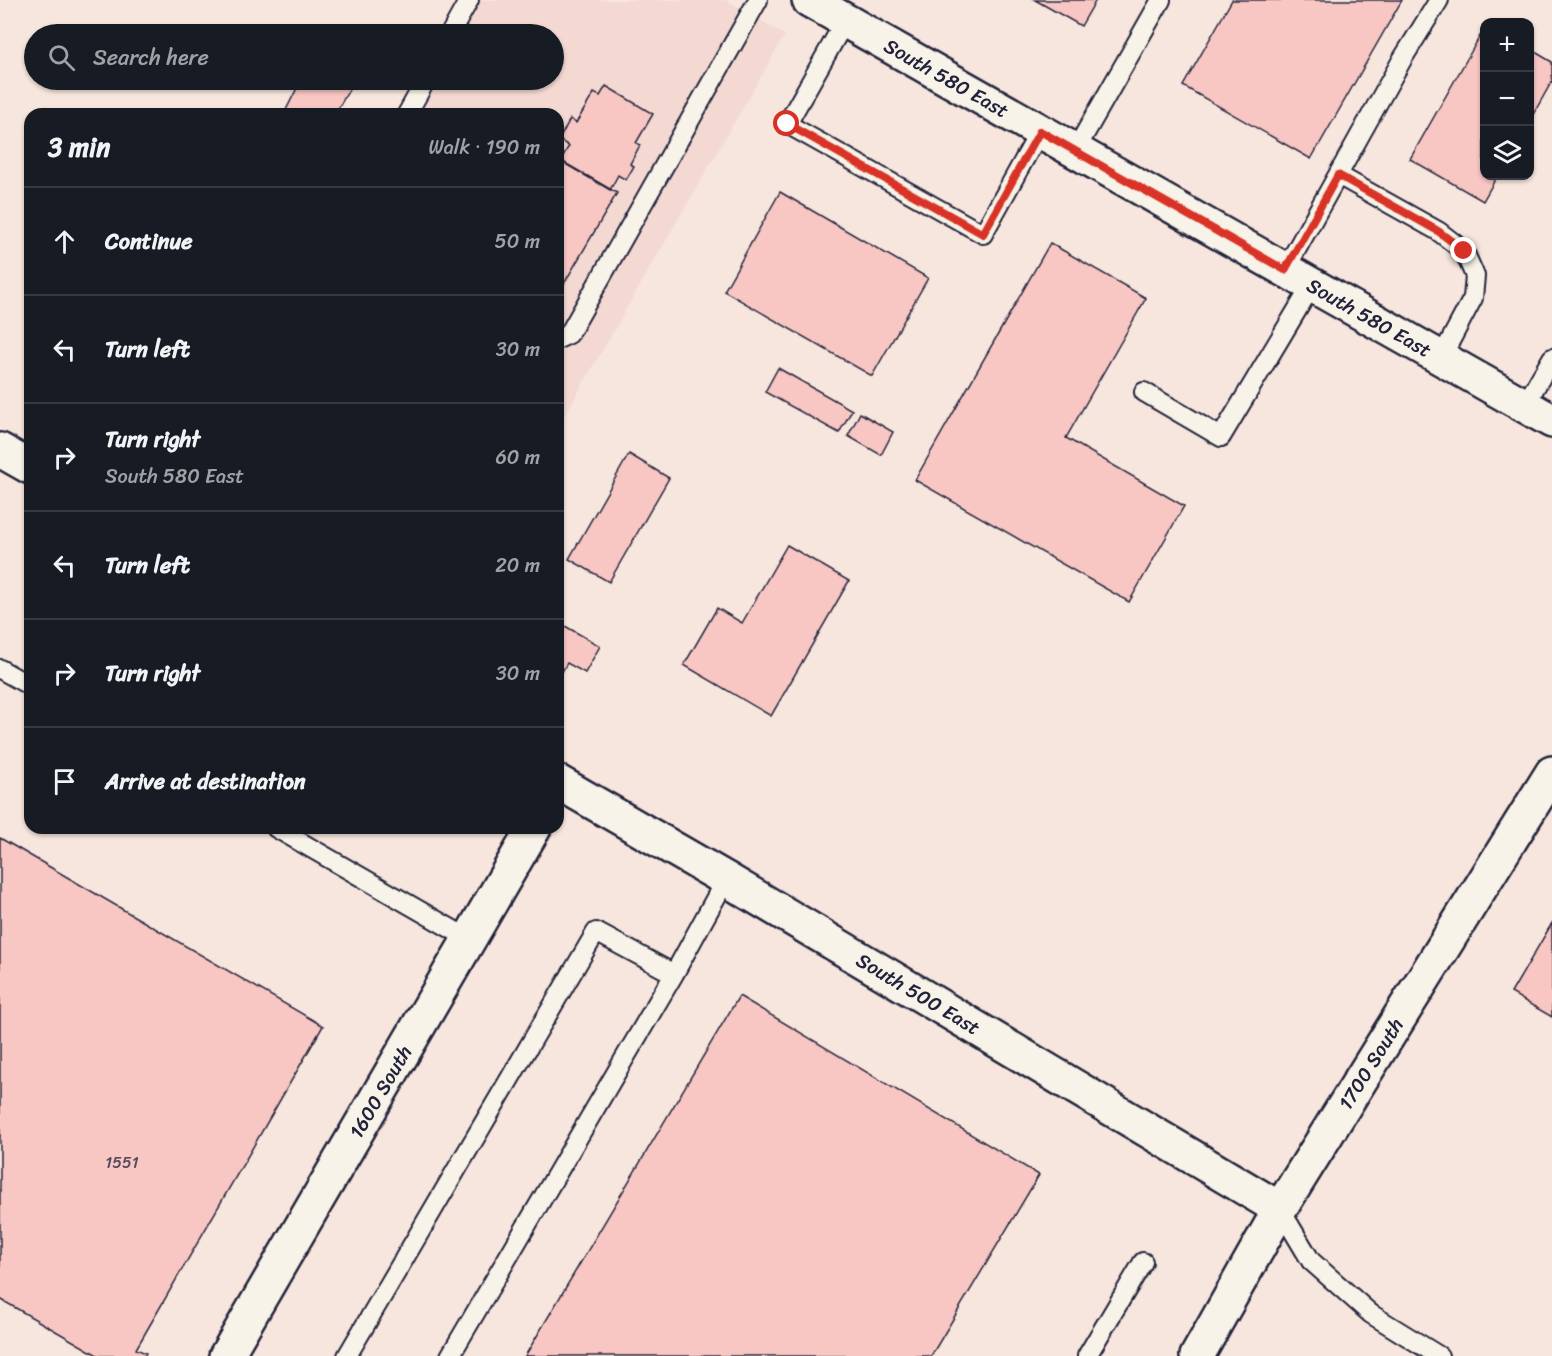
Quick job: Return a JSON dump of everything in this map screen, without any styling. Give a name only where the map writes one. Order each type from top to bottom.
[{"type":"street","name":"South 580 East","points":[[809,0],[1538,413]]},
{"type":"street","points":[[0,450],[24,464]]},
{"type":"street","name":"1700 South","points":[[1197,1356],[1280,1209],[1552,774]]},
{"type":"street","name":"South 500 East","points":[[564,787],[726,879],[1280,1209]]},
{"type":"street","name":"1600 South","points":[[226,1356],[530,834]]},
{"type":"lane","points":[[456,24],[469,0]]},
{"type":"lane","points":[[564,336],[569,334],[758,0]]},
{"type":"lane","points":[[1075,151],[1161,0]]},
{"type":"lane","points":[[1144,392],[1221,437],[1298,278],[1338,175],[1403,58],[1439,0]]},
{"type":"lane","points":[[845,21],[787,124],[983,234],[1040,131]]},
{"type":"lane","points":[[410,108],[420,90]]},
{"type":"lane","points":[[1338,175],[1438,231],[1464,251],[1475,276],[1473,298],[1441,358]]},
{"type":"lane","points":[[1538,413],[1552,358]]},
{"type":"lane","points":[[0,669],[24,683]]},
{"type":"lane","points":[[286,834],[469,939]]},
{"type":"lane","points":[[450,1356],[674,974],[726,879]]},
{"type":"lane","points":[[347,1356],[597,932],[674,974]]},
{"type":"lane","points":[[1280,1209],[1311,1261],[1371,1314],[1439,1356]]},
{"type":"lane","points":[[1087,1356],[1143,1262]]},
{"type":"shaded area","points":[[468,0],[726,0],[785,35],[564,417],[564,108],[404,108],[414,90],[564,90],[564,24],[453,24]]},
{"type":"building","points":[[1035,0],[1096,0],[1081,26]]},
{"type":"building","points":[[1232,0],[1402,0],[1311,159],[1183,86]]},
{"type":"building","points":[[1480,36],[1480,180],[1495,180],[1483,201],[1410,159]]},
{"type":"building","points":[[1534,51],[1552,62],[1552,81],[1534,113]]},
{"type":"building","points":[[606,86],[653,114],[636,143],[640,145],[630,164],[634,166],[626,180],[618,175],[610,190],[564,163],[564,154],[569,146],[564,143],[564,130],[570,119],[576,123],[594,93],[600,96]]},
{"type":"building","points":[[296,90],[349,90],[338,108],[287,108]]},
{"type":"building","points":[[564,162],[617,193],[564,284]]},
{"type":"building","points":[[780,192],[928,278],[872,376],[724,291]]},
{"type":"building","points":[[1050,243],[1146,298],[1066,438],[1184,506],[1129,602],[915,480]]},
{"type":"building","points":[[778,368],[852,410],[839,433],[765,392]]},
{"type":"building","points":[[860,413],[893,432],[881,455],[848,436]]},
{"type":"building","points":[[629,454],[669,478],[609,582],[569,559]]},
{"type":"building","points":[[787,545],[849,581],[771,716],[684,665],[717,608],[742,623]]},
{"type":"building","points":[[564,625],[600,646],[585,673],[567,663],[564,668]]},
{"type":"building","points":[[0,838],[323,1026],[136,1349],[146,1353],[144,1356],[99,1356],[0,1299]]},
{"type":"building","points":[[1552,923],[1552,1017],[1511,993]]},
{"type":"building","points":[[739,996],[1039,1175],[931,1356],[525,1356]]},
{"type":"route","points":[[787,124],[983,234],[1040,131],[1285,270],[1338,175],[1438,231],[1464,251]]}]
